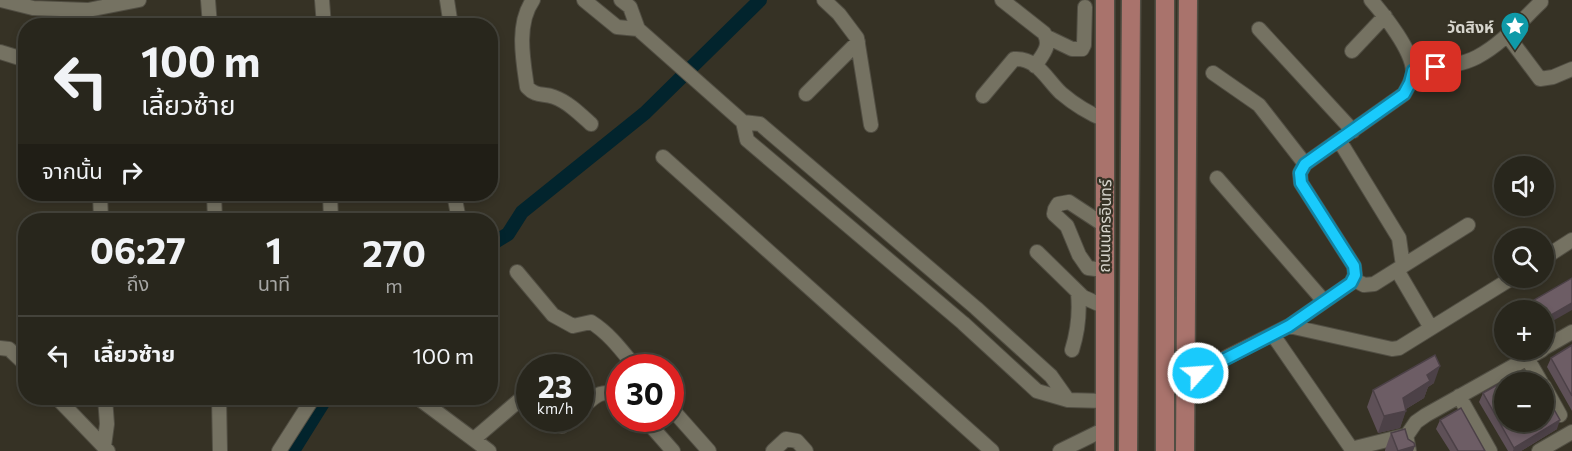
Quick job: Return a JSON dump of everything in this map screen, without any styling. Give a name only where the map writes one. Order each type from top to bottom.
[{"type":"main road","name":"ถนนนครอินทร์","points":[[1104,451],[1105,0]]},
{"type":"main road","name":"ถนนนครอินทร์","points":[[1128,451],[1131,0]]},
{"type":"main road","points":[[1165,0],[1165,451]]},
{"type":"main road","points":[[1185,451],[1188,0]]},
{"type":"main road","points":[[1165,105],[1185,222]]},
{"type":"main road","points":[[1103,349],[1130,207]]},
{"type":"street","points":[[1,0],[33,8],[139,0]]},
{"type":"street","points":[[208,0],[209,18]]},
{"type":"street","points":[[322,0],[323,18]]},
{"type":"street","points":[[447,0],[450,18]]},
{"type":"street","points":[[533,0],[523,17],[523,62],[527,87],[538,95],[553,96],[562,101],[591,124]]},
{"type":"street","points":[[584,0],[617,27],[638,29]]},
{"type":"street","points":[[621,0],[630,7],[638,29],[742,122],[747,140],[963,323],[1037,391],[1068,400],[1105,401]]},
{"type":"street","points":[[824,0],[852,30],[858,42],[871,125]]},
{"type":"street","points":[[1002,0],[1047,37],[1079,50],[1084,45],[1085,7]]},
{"type":"street","points":[[1185,378],[1289,326],[1323,300],[1351,283],[1353,279],[1354,266],[1300,179],[1300,173],[1305,164],[1404,94],[1410,83],[1413,71],[1405,48],[1385,16],[1371,0]]},
{"type":"street","points":[[1413,71],[1459,63],[1477,57],[1507,35],[1540,2]]},
{"type":"street","points":[[1352,51],[1385,16]]},
{"type":"street","points":[[1259,29],[1353,131]]},
{"type":"street","points":[[1507,35],[1540,79],[1553,78],[1572,69]]},
{"type":"street","points":[[1035,66],[1047,48],[1047,37]]},
{"type":"street","points":[[806,94],[858,42]]},
{"type":"street","points":[[0,52],[18,58]]},
{"type":"street","points":[[982,96],[1014,59],[1020,58],[1042,70],[1060,92],[1084,111],[1105,120]]},
{"type":"street","points":[[1213,73],[1259,105],[1305,164]]},
{"type":"street","points":[[742,122],[760,124],[839,191],[1024,351],[1051,376],[1068,400]]},
{"type":"street","points":[[1339,140],[1399,237],[1400,268],[1431,328]]},
{"type":"street","points":[[663,157],[992,451]]},
{"type":"street","points":[[1217,178],[1323,300]]},
{"type":"street","points":[[825,206],[839,191]]},
{"type":"street","points":[[1104,225],[1069,202],[1058,204],[1054,209],[1054,214],[1066,226],[1079,255],[1088,268],[1104,270]]},
{"type":"street","points":[[1353,279],[1364,285],[1372,285],[1468,225]]},
{"type":"street","points":[[1554,252],[1572,240]]},
{"type":"street","points":[[1037,252],[1078,293],[1103,306]]},
{"type":"street","points":[[517,272],[553,315],[573,326],[591,322],[606,332],[624,354]]},
{"type":"street","points":[[1289,326],[1392,349],[1400,348],[1496,288]]},
{"type":"street","points":[[1072,350],[1080,310],[1078,293]]},
{"type":"street","points":[[963,323],[976,308]]},
{"type":"street","points":[[1554,343],[1572,332]]},
{"type":"street","points":[[1273,335],[1352,450],[1403,436],[1407,445]]},
{"type":"street","points":[[0,348],[9,349],[18,357]]},
{"type":"street","points":[[1010,366],[1024,351]]},
{"type":"street","points":[[1407,445],[1416,422],[1523,360]]},
{"type":"street","points":[[1459,396],[1490,451]]},
{"type":"street","points":[[474,438],[516,403]]},
{"type":"street","points":[[64,405],[106,448]]},
{"type":"street","points":[[106,405],[106,448]]},
{"type":"street","points":[[219,405],[220,451]]},
{"type":"street","points":[[279,451],[309,405]]},
{"type":"street","points":[[428,405],[489,451]]},
{"type":"street","points":[[1554,405],[1560,415]]},
{"type":"street","points":[[684,423],[709,451]]},
{"type":"street","points":[[1060,451],[1105,429]]},
{"type":"street","points":[[656,432],[673,451]]},
{"type":"street","points":[[1539,451],[1572,432]]},
{"type":"street","points":[[773,451],[786,439],[790,439],[797,441],[806,451]]},
{"type":"building","points":[[1572,278],[1572,303],[1554,313],[1554,300],[1534,300]]},
{"type":"building","points":[[1572,345],[1572,396],[1552,360],[1554,356]]},
{"type":"building","points":[[1435,355],[1440,366],[1427,375],[1430,381],[1403,398],[1406,411],[1384,416],[1373,390]]},
{"type":"building","points":[[1494,387],[1494,413],[1483,393]]},
{"type":"building","points":[[1461,408],[1485,451],[1458,451],[1440,420]]},
{"type":"building","points":[[1554,410],[1560,420],[1554,424]]},
{"type":"building","points":[[1405,429],[1408,439],[1415,446],[1398,451],[1391,433]]},
{"type":"building","points":[[1505,432],[1540,432],[1514,448]]},
{"type":"waterway","points":[[498,240],[508,234],[522,212],[645,113],[760,0]]},
{"type":"waterway","points":[[293,451],[322,405]]},
{"type":"place","name":"วัดสิงห์","points":[[1515,52]]},
{"type":"route","points":[[1198,373],[1289,326],[1323,300],[1351,283],[1355,275],[1354,266],[1301,183],[1300,173],[1305,164],[1404,94],[1413,71],[1436,67]]}]
